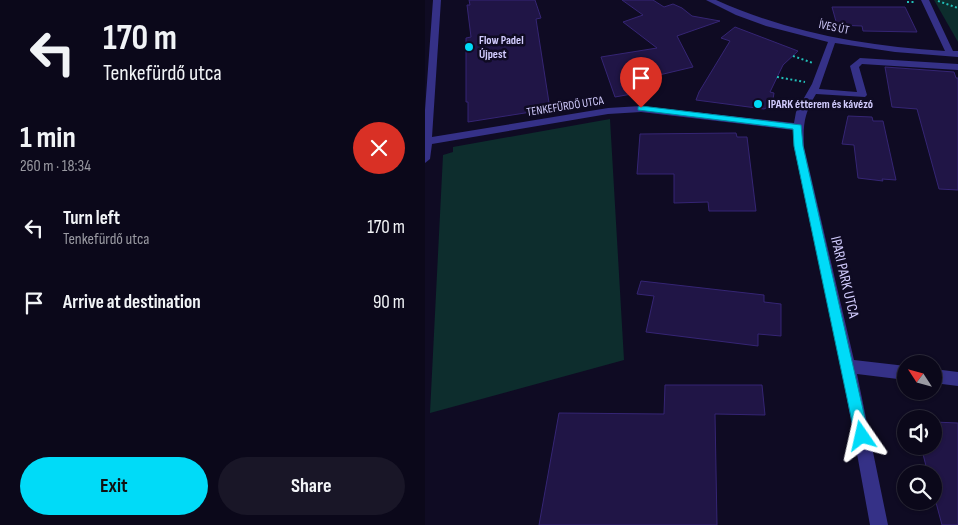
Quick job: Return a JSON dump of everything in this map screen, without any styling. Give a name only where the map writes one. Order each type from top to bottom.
[{"type":"street","points":[[425,159],[437,0]]},
{"type":"street","name":"ÍVES ÚT","points":[[710,0],[758,20],[832,41],[906,51],[954,53]]},
{"type":"street","points":[[921,1],[954,53]]},
{"type":"street","name":"IPARI PARK UTCA","points":[[832,41],[815,88],[805,104],[798,127],[799,146],[848,366],[879,525]]},
{"type":"street","points":[[906,51],[911,64]]},
{"type":"street","points":[[815,88],[862,95],[854,66],[859,61],[958,67]]},
{"type":"street","name":"TENKEFÜRDŐ UTCA","points":[[427,141],[641,108],[798,127]]},
{"type":"street","points":[[625,110],[632,119]]},
{"type":"street","points":[[848,366],[897,372]]},
{"type":"street","points":[[943,377],[958,379]]},
{"type":"path","points":[[935,0],[958,8]]},
{"type":"path","points":[[907,2],[921,1]]},
{"type":"path","points":[[793,56],[823,67]]},
{"type":"path","points":[[777,77],[815,88]]},
{"type":"path","points":[[773,100],[805,104]]},
{"type":"green space","points":[[934,0],[958,0],[958,42]]},
{"type":"green space","points":[[610,119],[624,360],[430,413],[443,155],[453,152],[453,147]]},
{"type":"building","points":[[469,0],[535,0],[541,18],[536,19],[550,109],[468,122],[468,102],[466,102],[466,38],[471,37],[467,5],[470,5]]},
{"type":"building","points":[[622,0],[653,0],[664,7],[673,4],[692,16],[720,21],[677,36],[693,67],[638,80],[643,92],[615,97],[601,57],[657,48],[623,22],[643,15]]},
{"type":"building","points":[[832,7],[905,7],[917,32],[863,31],[862,26],[837,25]]},
{"type":"building","points":[[735,27],[798,51],[783,65],[770,92],[774,93],[772,105],[764,109],[696,100],[730,41],[721,38]]},
{"type":"building","points":[[885,67],[954,72],[956,78],[958,78],[958,190],[939,189],[917,109],[892,107]]},
{"type":"building","points":[[848,116],[872,117],[873,121],[883,121],[896,180],[882,179],[883,181],[858,178],[854,145],[842,144]]},
{"type":"building","points":[[736,133],[737,137],[747,137],[756,211],[709,211],[708,202],[674,203],[674,174],[637,174],[640,134]]},
{"type":"building","points":[[641,281],[764,295],[764,302],[781,304],[781,336],[758,334],[758,346],[646,332],[654,296],[637,294]]},
{"type":"building","points":[[665,385],[762,385],[765,415],[715,414],[717,525],[539,525],[559,413],[664,414]]},
{"type":"building","points":[[942,422],[958,423],[958,525],[942,525],[938,510],[942,510],[942,465],[926,465],[923,455],[942,455]]},
{"type":"place","name":"Flow Padel Újpest","points":[[469,47]]},
{"type":"place","name":"IPARK étterem és kávézó","points":[[758,104]]},
{"type":"route","points":[[641,108],[798,127],[799,146],[862,436]]}]
